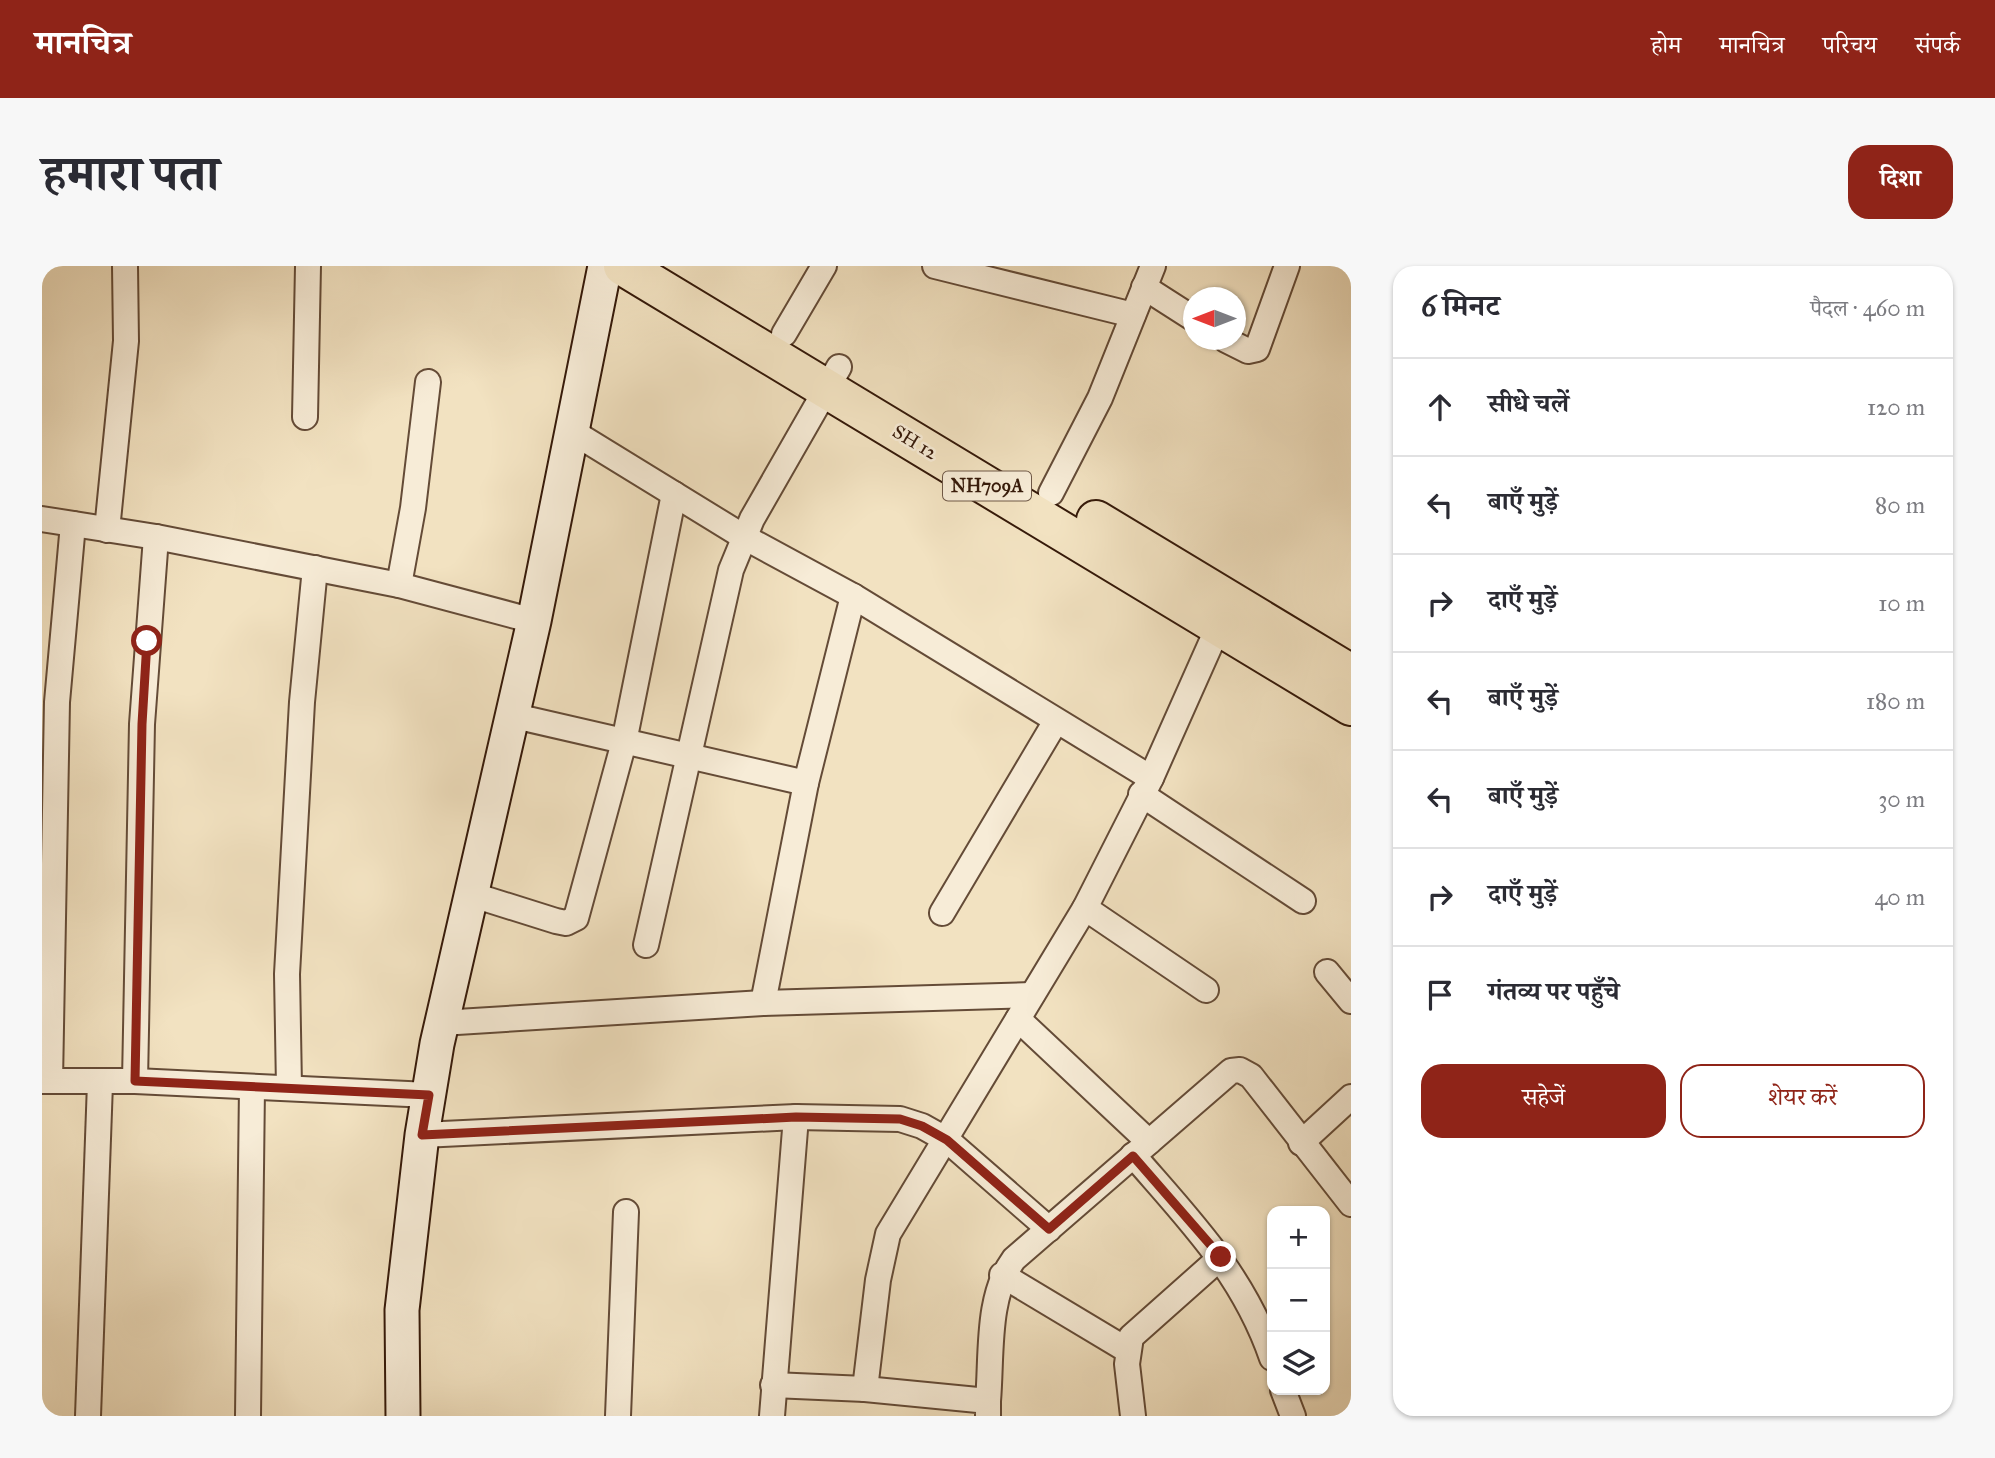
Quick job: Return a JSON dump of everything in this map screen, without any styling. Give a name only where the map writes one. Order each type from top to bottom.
[{"type":"highway","name":"SH 12","points":[[623,266],[1051,494],[1224,613],[1351,706]]},
{"type":"highway","name":"SH 12","points":[[671,266],[784,334],[833,378],[1224,613],[1351,674]]},
{"type":"street","points":[[107,530],[126,341],[125,266]]},
{"type":"street","points":[[305,416],[308,266]]},
{"type":"street","points":[[403,1416],[402,1310],[422,1135],[441,1023],[510,715],[534,621],[605,266]]},
{"type":"street","points":[[784,334],[824,266]]},
{"type":"street","points":[[935,266],[1133,315]]},
{"type":"street","points":[[1246,350],[1257,349],[1287,266]]},
{"type":"street","points":[[1051,494],[1096,409],[1148,277],[1183,308]]},
{"type":"street","points":[[646,946],[732,570],[744,537],[833,378]]},
{"type":"street","points":[[399,585],[413,508],[428,382]]},
{"type":"street","points":[[573,432],[744,537],[852,596],[1056,721],[1303,901]]},
{"type":"street","points":[[470,894],[556,921],[566,923],[576,918],[624,742],[674,494]]},
{"type":"street","points":[[42,519],[156,537],[399,585],[534,621]]},
{"type":"street","points":[[73,524],[48,771],[46,1081],[135,1081],[429,1095]]},
{"type":"street","points":[[135,1081],[142,724],[156,537]]},
{"type":"street","points":[[289,1087],[287,974],[302,702],[316,568]]},
{"type":"street","points":[[763,1003],[806,783],[852,596]]},
{"type":"street","points":[[865,1390],[878,1280],[888,1234],[1086,908],[1146,786],[1224,613]]},
{"type":"street","points":[[510,715],[806,783]]},
{"type":"street","points":[[942,913],[1056,721]]},
{"type":"street","points":[[1086,908],[1206,990]]},
{"type":"street","points":[[1327,972],[1351,1001]]},
{"type":"street","points":[[441,1023],[763,1003],[1032,995]]},
{"type":"street","points":[[1018,1019],[1141,1149],[1221,1257],[1255,1312],[1267,1344]]},
{"type":"street","points":[[773,1385],[865,1390],[988,1408],[997,1293],[1002,1275],[1014,1259],[1231,1071],[1240,1070],[1251,1076],[1351,1204]]},
{"type":"street","points":[[88,1416],[100,1083]]},
{"type":"street","points":[[248,1416],[252,1087]]},
{"type":"street","points":[[1301,1143],[1351,1097]]},
{"type":"street","points":[[772,1416],[796,1117]]},
{"type":"street","points":[[422,1135],[796,1117],[900,1119],[922,1126],[947,1140],[1049,1229]]},
{"type":"street","points":[[618,1416],[626,1212]]},
{"type":"street","points":[[1133,1416],[1127,1350],[1131,1337],[1141,1325],[1221,1257]]},
{"type":"street","points":[[1002,1275],[1127,1350]]},
{"type":"street","points":[[1285,1395],[1293,1416]]},
{"type":"route","points":[[147,641],[142,724],[135,1081],[429,1095],[422,1135],[796,1117],[900,1119],[922,1126],[947,1140],[1049,1229],[1133,1156],[1221,1257]]}]
